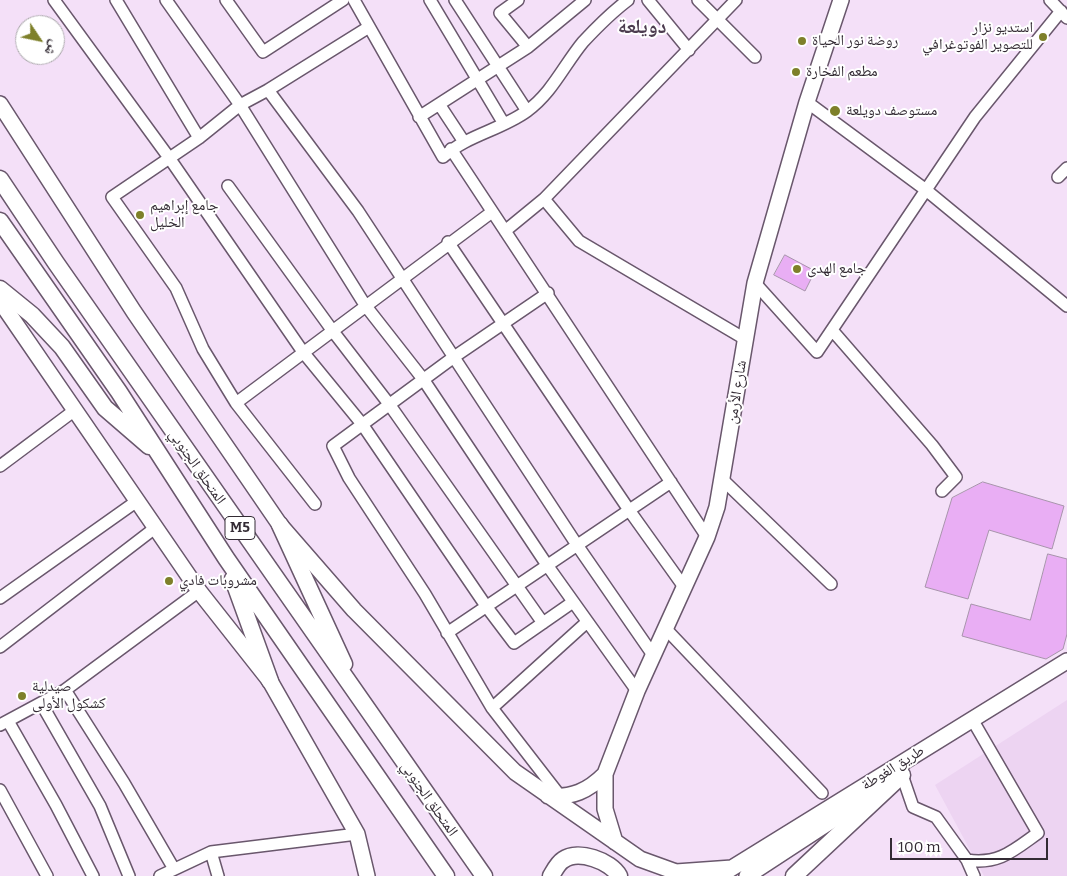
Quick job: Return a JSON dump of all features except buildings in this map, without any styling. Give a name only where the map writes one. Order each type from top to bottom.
[{"type":"highway","name":"المتحلق الجنوبي","points":[[0,178],[56,263],[484,876]]},
{"type":"highway","name":"المتحلق الجنوبي","points":[[0,221],[164,459],[226,558],[446,876]]},
{"type":"highway","points":[[1,300],[32,315],[62,347],[105,408],[164,459]]},
{"type":"highway","points":[[280,525],[344,664],[354,692]]},
{"type":"highway","points":[[226,558],[270,681]]},
{"type":"highway","points":[[794,876],[902,775]]},
{"type":"highway","points":[[550,876],[563,860],[576,856],[590,857],[616,870],[619,876]]},
{"type":"main road","name":"شارع الأرمن","points":[[615,842],[604,810],[605,774],[637,691],[707,537],[717,507],[755,283],[807,102],[841,0]]},
{"type":"main road","points":[[0,104],[134,312],[280,525],[354,610],[515,772],[555,797],[640,859],[676,872],[726,872]]},
{"type":"main road","points":[[1,300],[74,410],[199,591],[270,681],[357,834],[367,876]]},
{"type":"main road","name":"طريق الغوطة","points":[[726,872],[1067,661]]},
{"type":"main road","points":[[747,876],[976,726],[1067,671]]},
{"type":"main road","name":"شارع الأرمن","points":[[555,797],[586,791],[605,774]]},
{"type":"street","points":[[54,0],[170,159],[303,352],[362,424],[486,606],[514,643],[573,602]]},
{"type":"street","points":[[116,0],[199,138]]},
{"type":"street","points":[[166,0],[240,105],[365,305],[423,379],[573,602],[637,691]]},
{"type":"street","points":[[226,0],[263,52],[343,0]]},
{"type":"street","points":[[354,0],[442,157],[451,149],[527,111],[549,90],[583,43],[612,12],[628,0]]},
{"type":"street","points":[[430,0],[504,124]]},
{"type":"street","points":[[455,0],[497,68],[527,111]]},
{"type":"street","points":[[518,0],[500,13],[528,47]]},
{"type":"street","points":[[419,117],[528,47],[585,0]]},
{"type":"street","points":[[648,0],[689,50]]},
{"type":"street","points":[[698,0],[756,57]]},
{"type":"street","points":[[505,232],[544,200],[736,0]]},
{"type":"street","points":[[755,283],[817,352],[975,117],[1064,15],[1050,0]]},
{"type":"street","points":[[315,504],[236,403],[204,349],[176,288],[112,197],[170,159],[240,105],[268,90],[369,27]]},
{"type":"street","points":[[268,90],[358,211],[577,545],[653,655]]},
{"type":"street","points":[[807,102],[926,190],[1067,306]]},
{"type":"street","points":[[440,104],[464,142]]},
{"type":"street","points":[[451,149],[505,232],[548,293],[707,537]]},
{"type":"street","points":[[1058,177],[1067,168]]},
{"type":"street","points":[[228,186],[332,330],[389,404],[543,623]]},
{"type":"street","points":[[544,200],[579,241],[745,339]]},
{"type":"street","points":[[236,403],[448,242],[492,212]]},
{"type":"street","points":[[448,242],[502,324],[684,588]]},
{"type":"street","points":[[548,293],[423,379],[333,446],[350,478],[425,594],[492,708],[555,797]]},
{"type":"street","points":[[832,330],[932,444],[956,478],[942,491]]},
{"type":"street","points":[[0,466],[74,410]]},
{"type":"street","points":[[723,480],[832,584]]},
{"type":"street","points":[[447,633],[671,482]]},
{"type":"street","points":[[0,598],[137,501]]},
{"type":"street","points":[[0,647],[156,528]]},
{"type":"street","points":[[93,876],[56,805],[4,723],[65,690],[199,591]]},
{"type":"street","points":[[492,708],[587,622]]},
{"type":"street","points":[[665,628],[822,793]]},
{"type":"street","points":[[65,690],[124,784],[174,870]]},
{"type":"street","points":[[41,703],[100,806],[129,876]]},
{"type":"street","points":[[967,860],[981,862],[1003,857],[1038,833],[976,726]]},
{"type":"street","points":[[902,775],[913,807],[936,817],[967,860],[974,876]]},
{"type":"street","points":[[0,790],[47,876]]},
{"type":"street","points":[[160,876],[211,852],[357,834]]},
{"type":"street","points":[[211,852],[218,876]]},
{"type":"shaded area","points":[[1067,700],[1067,876],[984,876],[935,785]]},
{"type":"place","name":"استديو نزار للتصوير الفوتوغرافي","points":[[1043,37]]},
{"type":"place","name":"روضة نور الحياة","points":[[802,41]]},
{"type":"place","name":"مطعم الفخارة","points":[[796,72]]},
{"type":"place","name":"مستوصف دويلعة","points":[[835,111]]},
{"type":"place","name":"جامع إبراهيم الخليل","points":[[140,215]]},
{"type":"place","name":"جامع الهدى","points":[[797,269]]},
{"type":"place","name":"مشروبات فادي","points":[[169,581]]},
{"type":"place","name":"صيدلية كشكول الأولى","points":[[22,696]]},
{"type":"district","name":"دويلعة","points":[[642,27]]}]
